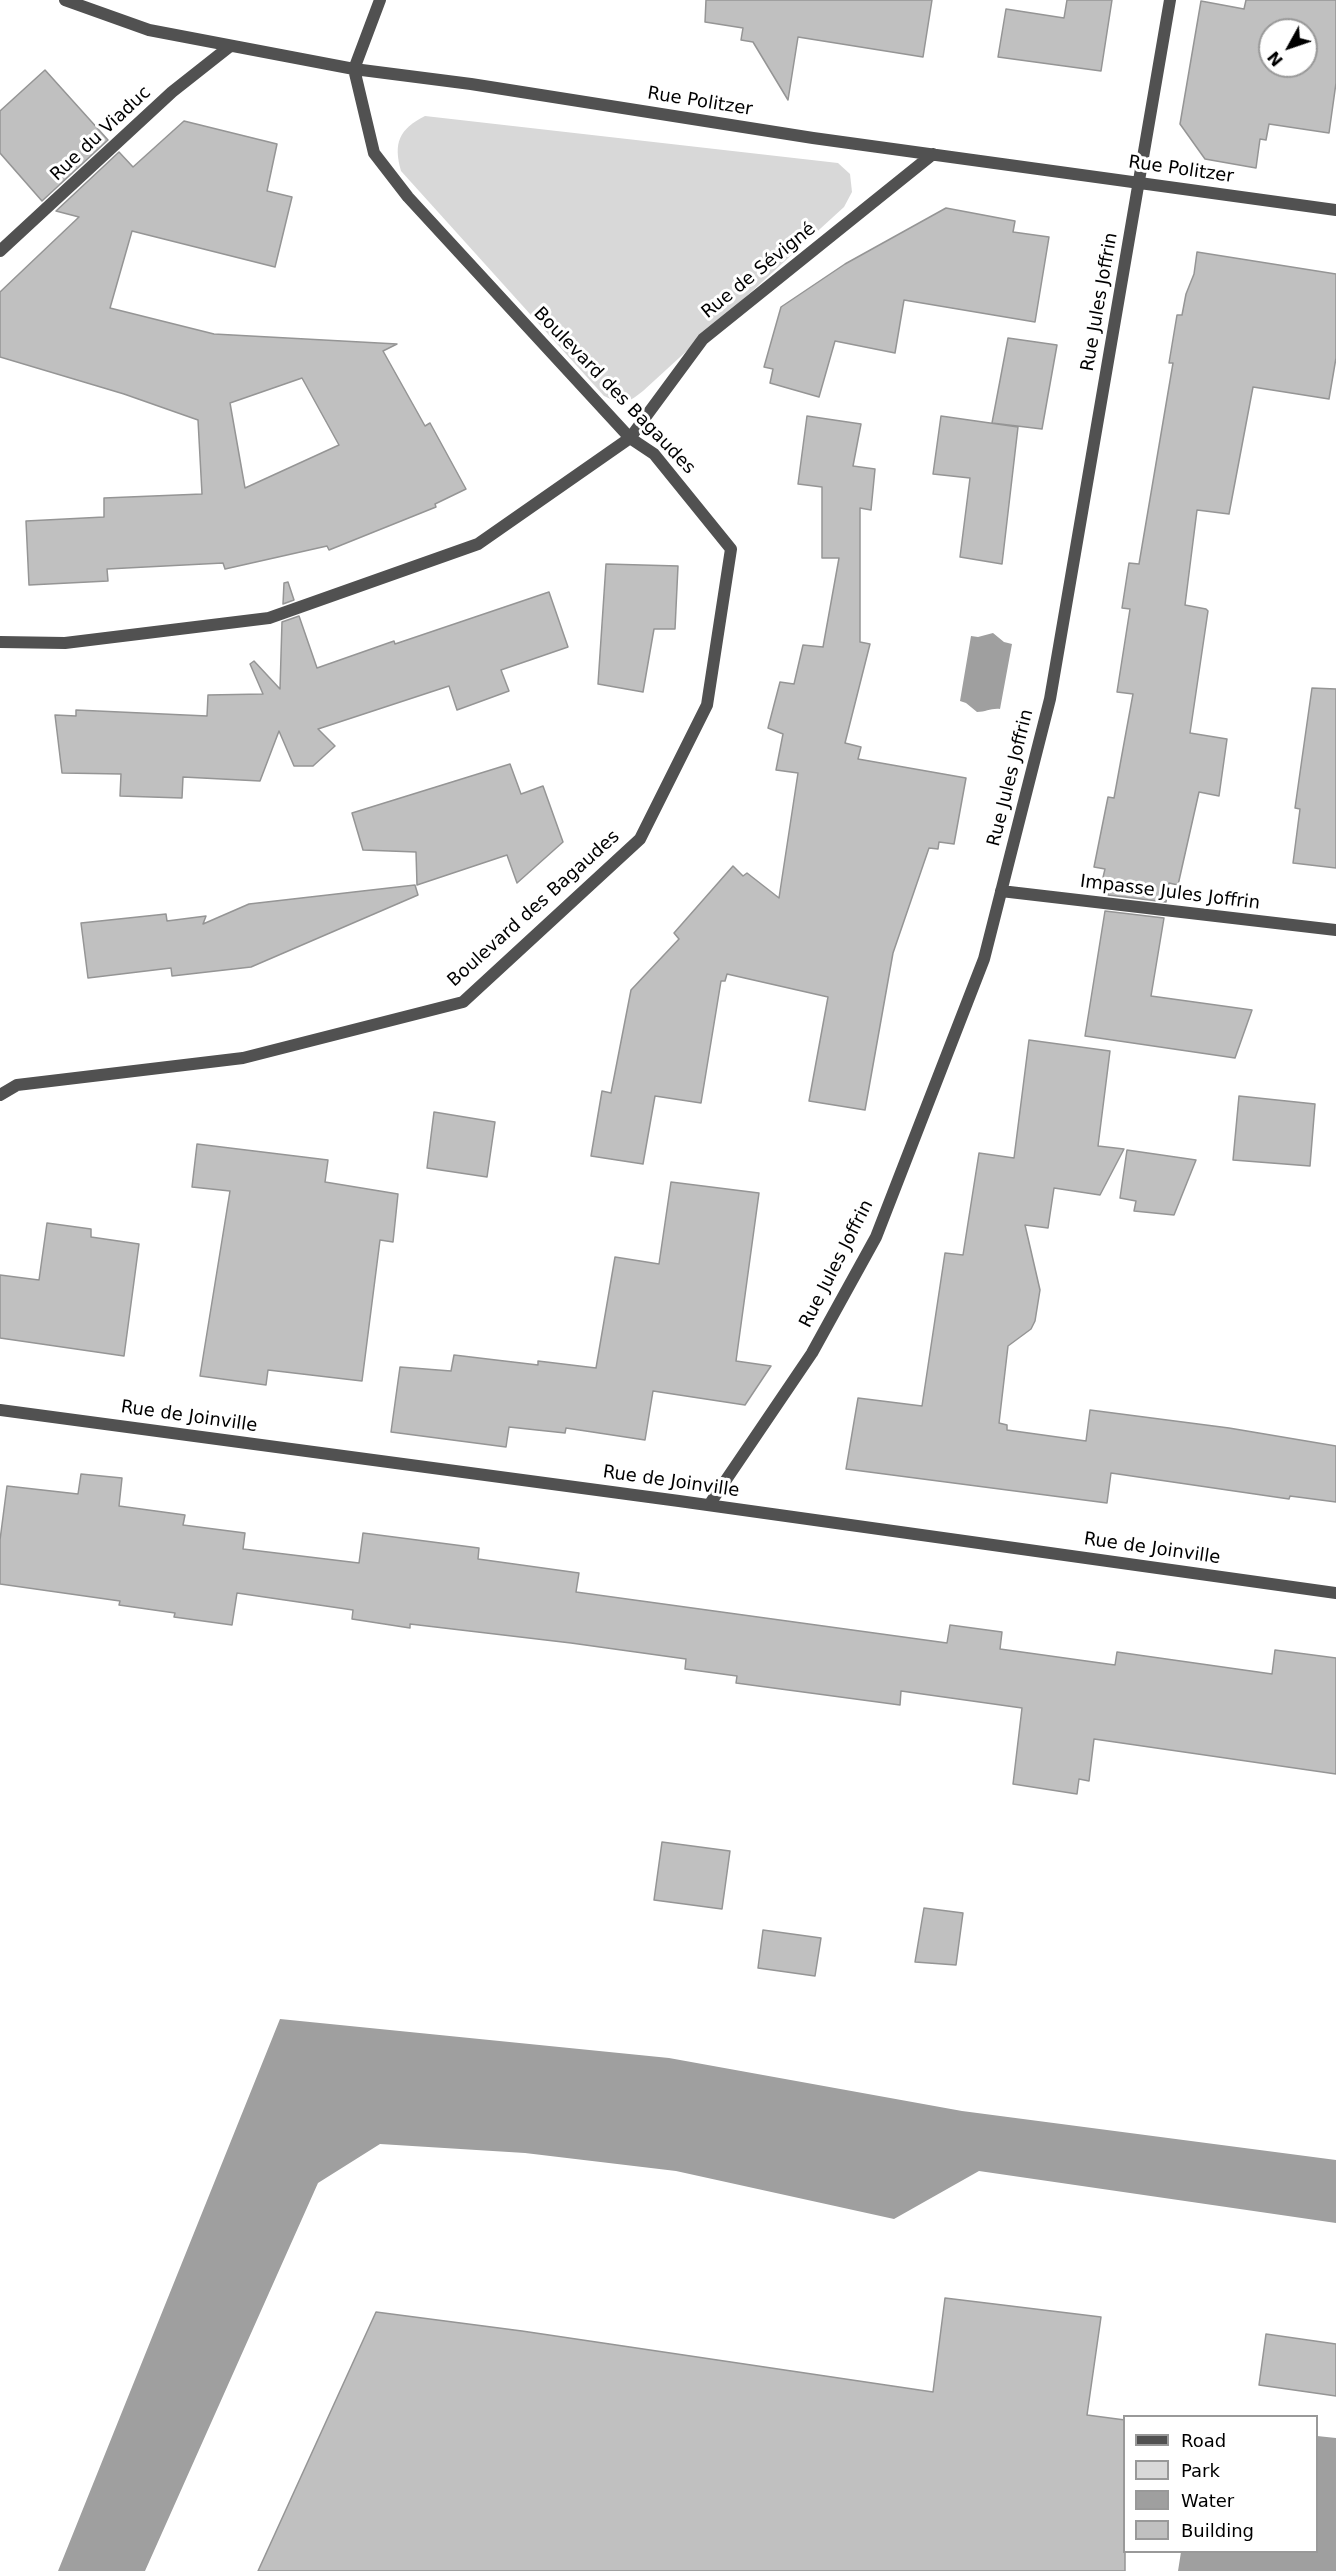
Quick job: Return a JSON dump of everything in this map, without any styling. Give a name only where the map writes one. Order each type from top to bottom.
[{"type":"street","name":"Rue Politzer","points":[[65,0],[149,30],[354,69],[471,84],[933,154],[1336,210]]},
{"type":"street","points":[[354,69],[380,0]]},
{"type":"street","name":"Rue Jules Joffrin","points":[[709,1505],[812,1353],[876,1237],[984,959],[1050,699],[1170,0]]},
{"type":"street","name":"Rue du Viaduc","points":[[0,250],[172,92],[229,47]]},
{"type":"street","name":"Boulevard des Bagaudes","points":[[0,1095],[17,1085],[243,1058],[463,1002],[640,839],[707,705],[731,549],[654,454],[630,438],[408,197],[374,153],[354,69]]},
{"type":"street","name":"Rue de Sévigné","points":[[0,642],[65,643],[269,618],[478,544],[630,438],[703,339],[933,154]]},
{"type":"street","name":"Impasse Jules Joffrin","points":[[1001,891],[1336,930]]},
{"type":"street","name":"Rue de Joinville","points":[[0,1410],[709,1505],[1336,1593]]},
{"type":"green space","points":[[425,116],[838,163],[850,174],[852,192],[844,207],[643,391],[633,399],[620,402],[604,396],[401,171],[398,152],[400,138],[409,126]]},
{"type":"water","points":[[993,633],[1004,642],[1012,644],[1000,709],[977,712],[960,701],[971,636],[978,637]]},
{"type":"water","points":[[280,2019],[669,2058],[962,2111],[1336,2160],[1336,2223],[979,2171],[894,2219],[676,2171],[525,2153],[380,2144],[318,2183],[145,2571],[58,2571]]},
{"type":"water","points":[[1318,2436],[1336,2438],[1336,2571],[1178,2571],[1181,2553],[1318,2553]]},
{"type":"building","points":[[706,0],[932,0],[923,57],[798,37],[788,100],[753,42],[741,40],[743,28],[705,22]]},
{"type":"building","points":[[1067,0],[1112,0],[1101,71],[998,57],[1006,9],[1064,18]]},
{"type":"building","points":[[1246,0],[1336,0],[1336,83],[1329,133],[1269,124],[1266,140],[1260,139],[1256,168],[1205,159],[1180,124],[1201,1],[1244,9]]},
{"type":"building","points":[[45,70],[108,140],[42,201],[0,153],[0,111]]},
{"type":"building","points":[[184,121],[277,144],[267,191],[292,197],[275,267],[132,231],[110,308],[214,334],[397,344],[383,351],[425,426],[430,423],[466,489],[435,504],[436,507],[329,550],[327,546],[225,569],[223,563],[107,569],[108,581],[29,585],[26,521],[104,517],[104,498],[202,494],[198,420],[124,394],[0,357],[0,292],[79,217],[56,211],[119,152],[133,167]],"holes":[[[302,378],[339,445],[245,488],[230,403]]]},
{"type":"building","points":[[946,208],[1015,221],[1013,232],[1049,237],[1035,322],[904,300],[895,353],[835,341],[819,397],[770,383],[773,369],[764,367],[781,307],[845,264]]},
{"type":"building","points":[[1197,252],[1336,274],[1336,358],[1329,399],[1253,387],[1229,514],[1197,510],[1185,605],[1208,611],[1190,733],[1227,739],[1219,796],[1199,792],[1178,885],[1169,883],[1166,902],[1108,895],[1108,891],[1100,890],[1105,869],[1094,867],[1108,797],[1114,798],[1133,694],[1117,692],[1130,609],[1122,608],[1129,563],[1139,564],[1173,363],[1169,363],[1177,315],[1182,315],[1186,294],[1194,274]]},
{"type":"building","points":[[1008,338],[1057,345],[1042,429],[992,423]]},
{"type":"building","points":[[807,416],[861,424],[853,466],[875,469],[871,510],[860,508],[860,642],[870,644],[845,743],[861,747],[858,759],[966,778],[954,844],[939,842],[938,849],[929,848],[893,953],[865,1110],[809,1101],[828,997],[727,974],[725,981],[721,981],[701,1103],[655,1096],[643,1164],[591,1156],[602,1091],[611,1093],[631,990],[679,939],[674,933],[733,866],[743,876],[747,873],[779,898],[798,773],[776,770],[783,734],[768,728],[780,682],[794,684],[803,645],[823,647],[839,558],[822,558],[822,487],[798,484]]},
{"type":"building","points":[[941,416],[1018,427],[1002,564],[960,557],[970,478],[933,474]]},
{"type":"building","points":[[606,564],[678,566],[675,629],[654,629],[643,692],[598,684]]},
{"type":"building","points":[[288,582],[294,600],[283,604],[284,583]]},
{"type":"building","points":[[549,592],[568,647],[501,670],[509,691],[457,710],[449,686],[318,729],[335,746],[313,766],[294,766],[279,731],[260,781],[183,777],[182,798],[120,796],[121,774],[62,773],[55,715],[76,716],[76,710],[207,716],[208,695],[263,694],[250,664],[254,661],[280,689],[282,622],[299,616],[317,668]]},
{"type":"building","points":[[1312,688],[1336,689],[1336,868],[1293,863],[1300,809],[1295,808]]},
{"type":"building","points":[[510,764],[521,794],[543,786],[563,842],[517,883],[507,855],[417,885],[416,852],[363,850],[352,813]]},
{"type":"building","points":[[415,885],[418,895],[251,967],[172,976],[171,968],[88,978],[81,923],[166,914],[167,921],[206,916],[203,924],[249,904]]},
{"type":"building","points":[[1105,911],[1164,918],[1151,996],[1252,1010],[1235,1058],[1085,1036]]},
{"type":"building","points":[[1029,1040],[1110,1051],[1098,1146],[1124,1149],[1100,1195],[1054,1188],[1048,1228],[1025,1225],[1040,1290],[1035,1321],[1031,1329],[1008,1346],[999,1423],[1007,1425],[1007,1430],[1086,1441],[1090,1410],[1229,1428],[1336,1446],[1336,1502],[1290,1496],[1289,1499],[1111,1473],[1107,1503],[846,1469],[858,1398],[922,1406],[945,1253],[963,1255],[979,1153],[1014,1158]]},
{"type":"building","points":[[1239,1096],[1315,1104],[1310,1166],[1233,1160]]},
{"type":"building","points":[[434,1112],[495,1122],[487,1177],[427,1168]]},
{"type":"building","points":[[197,1144],[328,1160],[325,1182],[398,1194],[393,1242],[380,1240],[362,1381],[268,1370],[266,1385],[200,1376],[230,1191],[192,1187]]},
{"type":"building","points":[[1127,1150],[1196,1160],[1174,1215],[1134,1211],[1136,1201],[1120,1198]]},
{"type":"building","points":[[671,1182],[759,1193],[736,1361],[771,1366],[745,1405],[653,1391],[645,1440],[566,1428],[565,1433],[509,1427],[506,1447],[391,1432],[400,1367],[451,1371],[454,1355],[538,1365],[538,1361],[596,1368],[615,1257],[659,1264]]},
{"type":"building","points":[[47,1223],[91,1229],[91,1237],[139,1244],[124,1356],[0,1338],[0,1275],[39,1280]]},
{"type":"building","points":[[81,1474],[122,1478],[119,1506],[185,1515],[183,1525],[245,1533],[243,1549],[359,1563],[363,1533],[479,1548],[478,1559],[579,1573],[576,1592],[947,1643],[950,1625],[1002,1632],[1000,1649],[1115,1665],[1117,1652],[1272,1674],[1275,1650],[1336,1658],[1336,1774],[1094,1739],[1089,1781],[1079,1779],[1077,1794],[1013,1784],[1022,1708],[901,1691],[900,1705],[736,1683],[737,1676],[685,1669],[686,1659],[410,1624],[410,1628],[352,1619],[353,1610],[237,1593],[232,1625],[174,1617],[175,1613],[119,1605],[120,1601],[0,1584],[0,1540],[7,1486],[78,1494]]},
{"type":"building","points":[[662,1842],[730,1851],[722,1909],[654,1900]]},
{"type":"building","points":[[924,1908],[963,1913],[956,1965],[915,1962]]},
{"type":"building","points":[[763,1930],[821,1938],[815,1976],[758,1968]]},
{"type":"building","points":[[945,2298],[1101,2317],[1087,2415],[1123,2420],[1125,2571],[258,2571],[376,2312],[522,2331],[933,2392]]},
{"type":"building","points":[[1266,2334],[1336,2344],[1336,2396],[1259,2385]]}]
